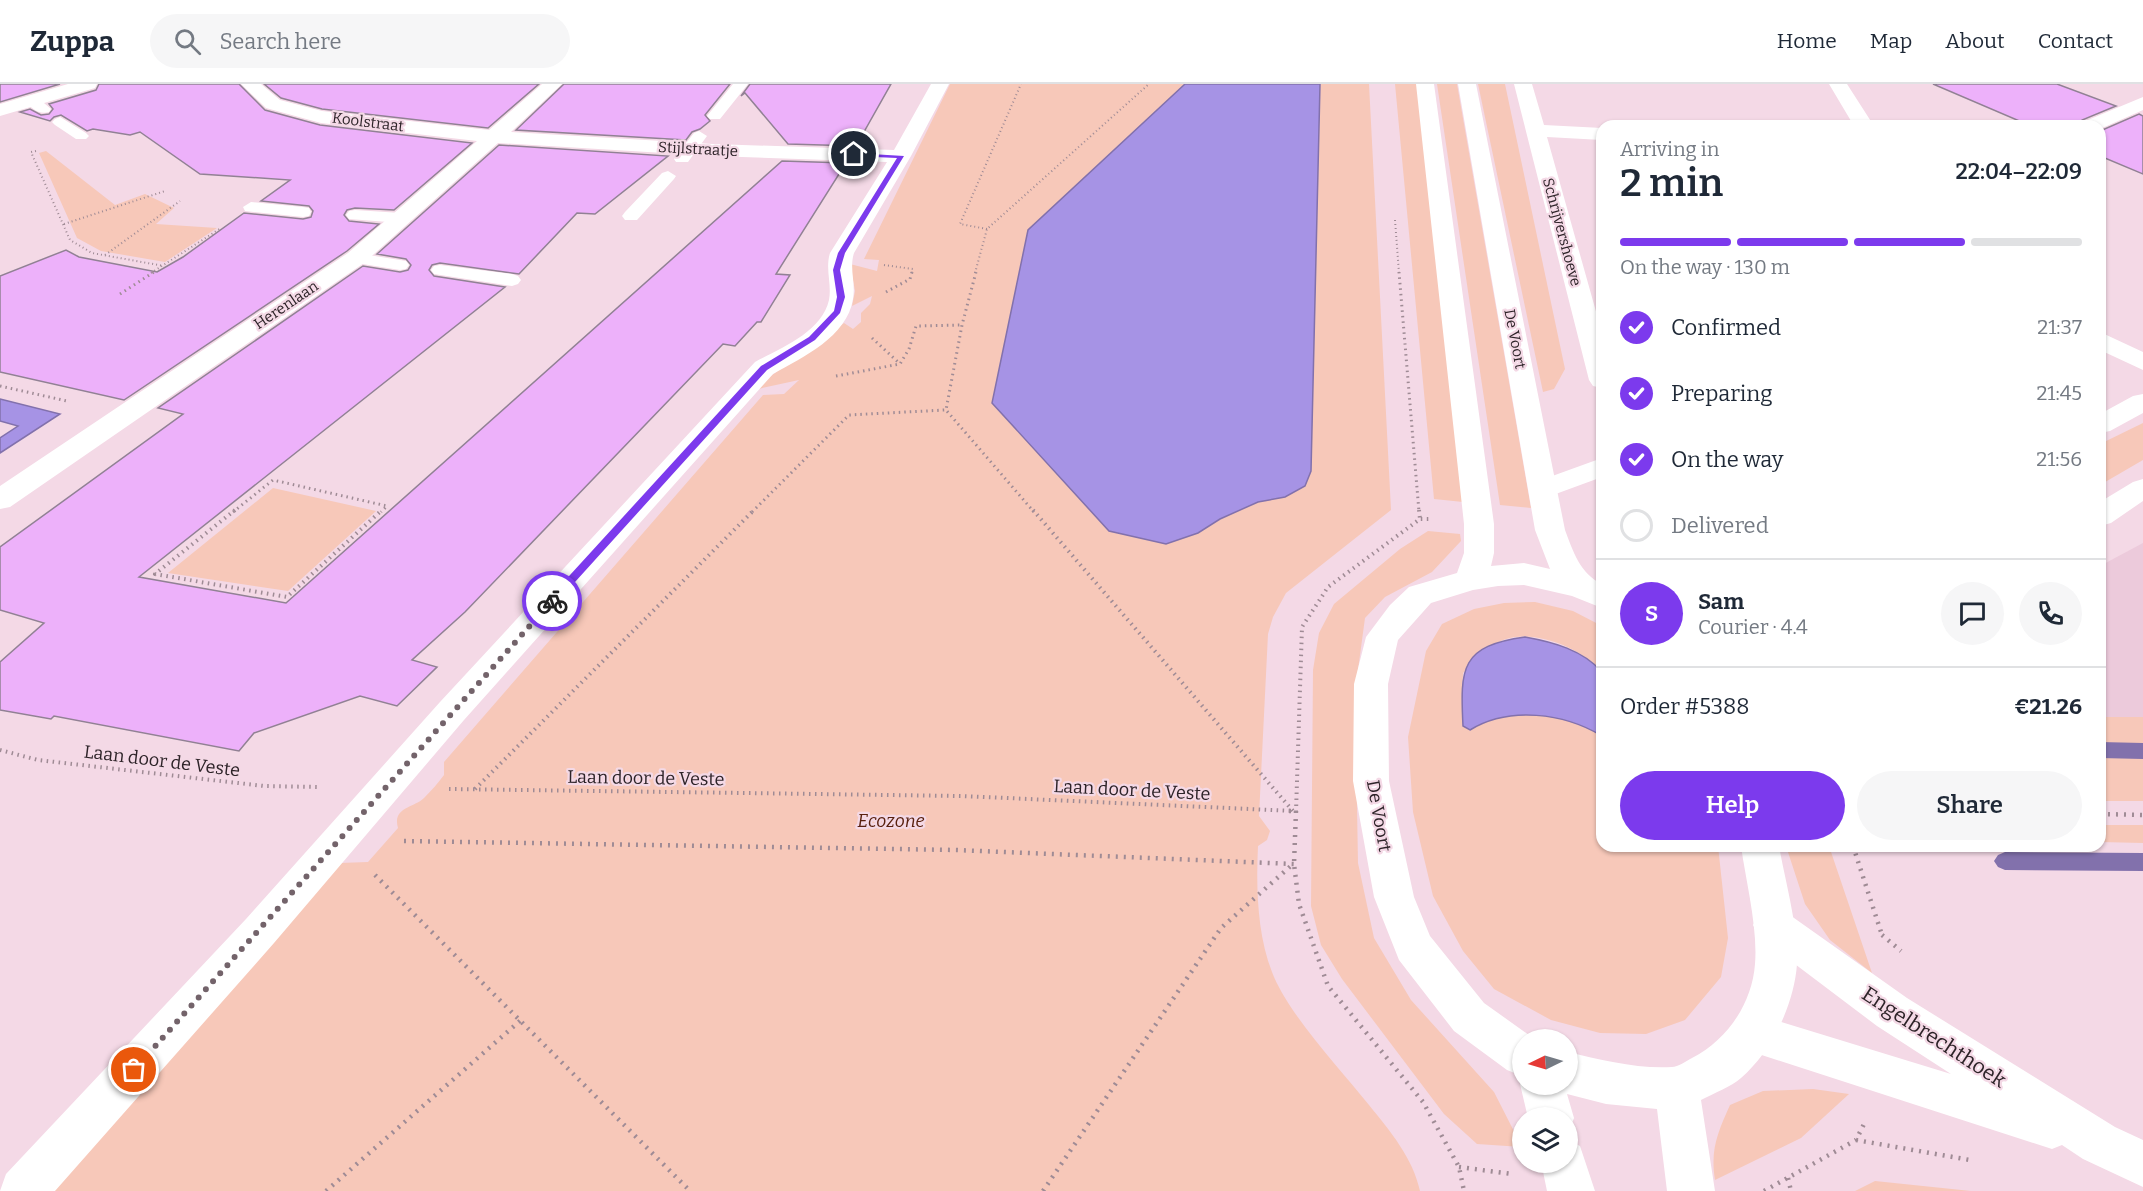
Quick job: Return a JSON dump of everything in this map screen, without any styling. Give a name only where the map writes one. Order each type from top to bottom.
[{"type":"street","name":"Koolstraat","points":[[250,84],[273,104],[321,117],[495,137]]},
{"type":"street","name":"Herenlaan","points":[[0,500],[356,258],[553,84]]},
{"type":"street","points":[[23,1191],[260,931],[452,711],[764,368],[812,339],[826,326],[837,312],[841,297],[837,270],[842,253],[901,156],[940,84]]},
{"type":"street","points":[[1425,84],[1479,524],[1479,553],[1471,580]]},
{"type":"street","name":"De Voort","points":[[1467,84],[1550,530],[1562,563],[1592,592]]},
{"type":"street","name":"Schrijvershoeve","points":[[1523,84],[1596,358]]},
{"type":"street","points":[[1838,84],[1860,120]]},
{"type":"street","points":[[0,110],[38,105],[82,85]]},
{"type":"street","points":[[2104,120],[2143,103]]},
{"type":"street","points":[[1534,130],[1596,134]]},
{"type":"street","name":"Stijlstraatje","points":[[495,137],[690,148],[901,156]]},
{"type":"street","points":[[2106,343],[2143,362]]},
{"type":"street","points":[[2106,422],[2143,402]]},
{"type":"street","points":[[1543,489],[1596,469]]},
{"type":"street","points":[[2106,512],[2143,489]]},
{"type":"street","name":"De Voort","points":[[1512,1048],[1469,1017],[1414,947],[1394,897],[1371,781],[1371,684],[1382,637],[1401,613],[1420,595],[1471,580],[1498,575],[1524,574],[1592,592]]},
{"type":"street","points":[[1578,1076],[1606,1083],[1677,1089],[1725,1064],[1752,1033],[1765,1010],[1776,964],[1773,925],[1761,852]]},
{"type":"street","name":"Engelbrechthoek","points":[[1773,925],[1892,1012],[2099,1143],[2143,1164]]},
{"type":"street","name":"Engelbrechthoek","points":[[1752,1033],[2099,1143]]},
{"type":"street","points":[[1677,1089],[1690,1191]]},
{"type":"street","points":[[1567,1173],[1571,1191]]},
{"type":"lane","points":[[715,116],[741,84]]},
{"type":"lane","points":[[60,122],[81,136]]},
{"type":"lane","points":[[631,216],[668,176]]},
{"type":"lane","points":[[251,207],[303,212]]},
{"type":"lane","points":[[355,215],[401,218]]},
{"type":"lane","points":[[356,258],[400,265]]},
{"type":"lane","points":[[440,270],[512,280]]},
{"type":"path","points":[[987,229],[960,224],[1022,84]]},
{"type":"path","points":[[474,789],[849,415],[946,410],[962,325],[987,229],[1149,84]]},
{"type":"path","points":[[81,136],[31,152],[70,240],[92,253],[164,266]]},
{"type":"path","points":[[64,224],[165,191]]},
{"type":"path","points":[[104,255],[180,201]]},
{"type":"path","points":[[120,294],[251,207]]},
{"type":"path","points":[[1395,213],[1420,519]]},
{"type":"path","points":[[909,349],[916,326],[962,325]]},
{"type":"path","points":[[0,386],[124,414]]},
{"type":"path","points":[[0,392],[7,387]]},
{"type":"path","name":"Laan door de Veste","points":[[0,750],[38,759],[264,786],[962,796],[1294,811],[946,410]]},
{"type":"path","points":[[273,480],[387,506],[287,597],[155,574],[273,480]]},
{"type":"path","points":[[2106,814],[2143,815]]},
{"type":"path","points":[[340,840],[956,850],[1294,864],[1221,928],[1042,1191]]},
{"type":"path","points":[[340,840],[690,1191]]},
{"type":"path","points":[[326,1191],[520,1020]]},
{"type":"path","points":[[1459,1167],[1464,1191]]},
{"type":"path","points":[[1788,1178],[1791,1191]]},
{"type":"shaded area","points":[[1185,84],[1320,84],[1311,471],[1305,486],[1285,497],[1258,502],[1220,519],[1198,533],[1166,544],[1109,531],[992,403],[1028,230]]},
{"type":"shaded area","points":[[0,399],[60,414],[0,453],[0,438],[18,426],[0,421]]},
{"type":"shaded area","points":[[2143,543],[2143,717],[2106,717],[2106,563]]},
{"type":"shaded area","points":[[1525,637],[1546,641],[1577,653],[1594,664],[1596,666],[1596,733],[1571,722],[1536,715],[1502,718],[1485,722],[1470,730],[1463,726],[1462,688],[1464,674],[1469,663],[1476,654],[1488,646]]},
{"type":"green space","name":"Ecozone","points":[[950,84],[1369,84],[1391,510],[1286,593],[1273,617],[1268,634],[1259,816],[1270,831],[1267,840],[1258,846],[1257,879],[1264,946],[1268,962],[1282,993],[1317,1043],[1393,1135],[1412,1167],[1420,1191],[50,1191],[340,863],[368,862],[398,828],[397,821],[401,812],[424,798],[434,787],[444,775],[444,762],[763,395],[784,394],[799,380],[758,389],[768,378],[844,323],[853,329],[861,322],[861,313],[870,304],[872,296],[852,306],[855,291],[850,264],[877,271],[879,260],[864,259]]},
{"type":"green space","points":[[1395,84],[1417,84],[1463,502],[1434,499]]},
{"type":"green space","points":[[1437,84],[1457,84],[1531,508],[1500,505]]},
{"type":"green space","points":[[1478,84],[1505,84],[1565,369],[1554,389],[1543,392]]},
{"type":"green space","points":[[46,151],[115,205],[145,194],[174,208],[156,224],[217,228],[165,262],[101,251],[77,238],[39,153]]},
{"type":"green space","points":[[2143,423],[2143,460],[2106,482],[2106,441]]},
{"type":"green space","points":[[273,488],[376,511],[288,591],[168,573]]},
{"type":"green space","points":[[1428,531],[1460,534],[1461,541],[1432,572],[1385,597],[1365,618],[1355,692],[1358,863],[1374,938],[1411,1000],[1494,1092],[1512,1127],[1512,1146],[1477,1144],[1444,1114],[1342,979],[1321,945],[1311,906],[1313,670],[1319,633],[1334,604],[1400,549]]},
{"type":"green space","points":[[1535,602],[1573,611],[1596,623],[1596,666],[1582,655],[1557,642],[1515,637],[1499,642],[1463,673],[1462,705],[1470,729],[1502,717],[1536,715],[1571,722],[1596,733],[1596,852],[1719,852],[1728,938],[1721,977],[1685,1020],[1646,1034],[1600,1033],[1551,1020],[1494,989],[1463,951],[1433,896],[1413,812],[1408,737],[1426,651],[1442,624],[1474,609],[1504,603]]},
{"type":"green space","points":[[2106,717],[2143,717],[2143,801],[2106,801]]},
{"type":"green space","points":[[2106,825],[2143,825],[2143,843],[2106,842]]},
{"type":"green space","points":[[1788,852],[1831,852],[1872,973],[1830,940],[1805,904]]},
{"type":"green space","points":[[1813,1089],[1849,1094],[1801,1138],[1715,1180],[1714,1150],[1730,1105],[1763,1091]]},
{"type":"green space","points":[[1875,1181],[1971,1191],[1855,1191]]},
{"type":"building","points":[[0,84],[60,84],[0,102]]},
{"type":"building","points":[[99,84],[239,84],[265,110],[320,125],[472,143],[394,210],[355,208],[347,210],[344,215],[349,221],[379,224],[347,251],[124,400],[0,372],[0,276],[66,250],[79,257],[157,272],[183,257],[244,213],[303,219],[311,217],[313,211],[309,206],[261,201],[290,180],[200,174],[140,132],[130,135],[93,129],[87,131],[61,115],[50,121],[20,112],[30,109],[41,115],[49,114],[53,109],[49,104],[96,90]]},
{"type":"building","points":[[264,84],[539,84],[488,128],[322,109],[281,98]]},
{"type":"building","points":[[564,84],[730,84],[705,115],[710,121],[692,132],[686,140],[516,130]]},
{"type":"building","points":[[750,84],[891,84],[856,146],[788,144],[745,93],[741,96]]},
{"type":"building","points":[[1933,84],[2057,84],[2116,106],[2082,120],[2017,120]]},
{"type":"building","points":[[2139,114],[2143,116],[2143,174],[2106,159],[2106,128]]},
{"type":"building","points":[[499,145],[668,156],[595,214],[577,213],[519,274],[440,263],[432,265],[429,270],[434,276],[505,287],[139,577],[286,603],[782,161],[846,163],[776,274],[790,275],[761,322],[757,322],[735,346],[723,344],[465,612],[412,660],[437,667],[397,706],[360,696],[254,733],[239,751],[54,716],[51,719],[0,710],[0,662],[44,623],[0,610],[0,547],[183,414],[158,408],[363,266],[400,272],[408,270],[411,265],[406,259],[377,254]]},
{"type":"waterway","points":[[2106,750],[2143,751]]},
{"type":"waterway","points":[[2005,861],[2143,862]]},
{"type":"way so far","points":[[134,1070],[552,601]]},
{"type":"route","points":[[552,601],[764,368],[812,339],[837,312],[841,297],[837,270],[839,260],[901,156],[854,154]]}]
